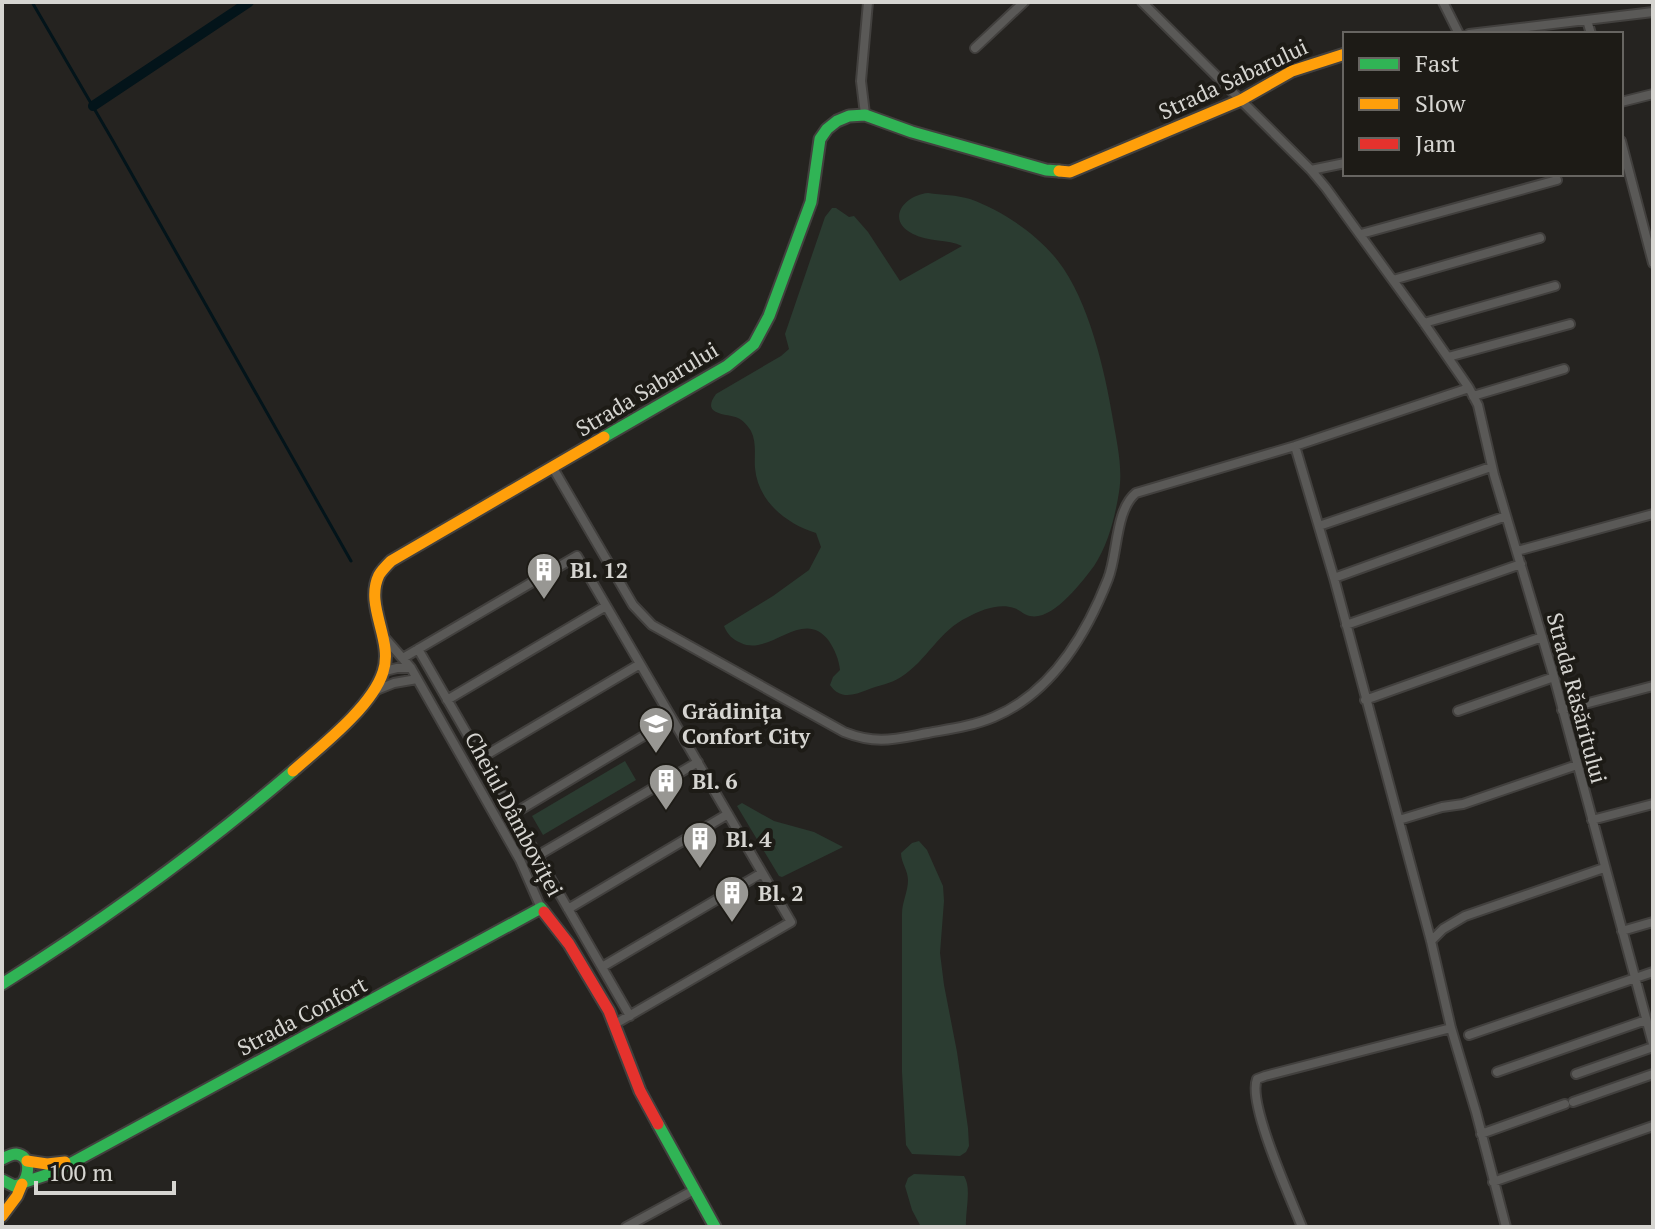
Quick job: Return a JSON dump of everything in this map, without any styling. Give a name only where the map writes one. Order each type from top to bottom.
[{"type":"street","points":[[865,114],[861,71],[868,2]]},
{"type":"street","points":[[975,48],[1024,2]]},
{"type":"street","name":"Strada Răsăritului","points":[[1142,2],[1311,170],[1361,234],[1471,392],[1481,414],[1491,467],[1554,677],[1653,1046]]},
{"type":"street","points":[[1443,2],[1458,32]]},
{"type":"street","points":[[1486,32],[1653,12]]},
{"type":"street","points":[[1587,20],[1590,32]]},
{"type":"street","name":"Strada Sabarului","points":[[385,671],[386,658],[375,605],[375,589],[379,574],[387,565],[727,366],[754,344],[769,316],[811,202],[820,139],[834,123],[852,115],[865,114],[893,126],[1028,165],[1070,172],[1241,100],[1292,71],[1343,55]]},
{"type":"street","points":[[1623,102],[1653,94]]},
{"type":"street","points":[[1623,147],[1648,227],[1653,263]]},
{"type":"street","points":[[1311,170],[1343,163]]},
{"type":"street","points":[[1361,234],[1557,180]]},
{"type":"street","points":[[1393,280],[1540,238]]},
{"type":"street","points":[[1424,323],[1555,286]]},
{"type":"street","points":[[1448,357],[1570,324]]},
{"type":"street","points":[[553,468],[633,605],[652,625],[844,732],[858,738],[882,741],[984,721],[1007,710],[1043,683],[1068,655],[1096,607],[1112,569],[1124,510],[1136,493],[1471,392],[1564,369]]},
{"type":"street","points":[[1295,446],[1334,578],[1506,1227]]},
{"type":"street","points":[[1319,526],[1491,467]]},
{"type":"street","points":[[1517,551],[1653,514]]},
{"type":"street","points":[[1334,578],[1506,516]]},
{"type":"street","points":[[403,658],[577,556],[791,922],[615,1024]]},
{"type":"street","points":[[1346,625],[1521,564]]},
{"type":"street","points":[[447,700],[606,606]]},
{"type":"street","name":"Cheiul Dâmboviței","points":[[382,635],[411,668],[520,860],[541,908],[578,959],[615,1024],[640,1091],[715,1227]]},
{"type":"street","points":[[1365,700],[1542,637]]},
{"type":"street","points":[[418,649],[630,1016]]},
{"type":"street","points":[[481,758],[640,664]]},
{"type":"street","points":[[2,984],[128,900],[229,825],[348,719],[373,691],[385,671],[411,668]]},
{"type":"street","points":[[1458,711],[1554,677]]},
{"type":"street","points":[[373,691],[417,679]]},
{"type":"street","points":[[1562,710],[1653,686]]},
{"type":"street","points":[[502,828],[672,719]]},
{"type":"street","points":[[537,856],[698,762]]},
{"type":"street","points":[[1399,820],[1463,804],[1577,765]]},
{"type":"street","points":[[1592,820],[1653,804]]},
{"type":"street","points":[[568,909],[728,814]]},
{"type":"street","points":[[1431,941],[1443,929],[1465,916],[1604,868]]},
{"type":"street","points":[[602,967],[762,873]]},
{"type":"street","name":"Strada Confort","points":[[2,1190],[48,1175],[81,1158],[541,908]]},
{"type":"street","points":[[1622,931],[1653,922]]},
{"type":"street","points":[[1469,1035],[1653,972]]},
{"type":"street","points":[[1497,1072],[1649,1023]]},
{"type":"street","points":[[1302,1227],[1264,1128],[1254,1087],[1257,1079],[1451,1028]]},
{"type":"street","points":[[1576,1074],[1653,1046]]},
{"type":"street","points":[[1481,1134],[1653,1074]]},
{"type":"street","points":[[1493,1182],[1653,1126]]},
{"type":"street","points":[[2,1216],[17,1196],[30,1170],[27,1161],[20,1155],[5,1153]]},
{"type":"street","name":"Strada Confort","points":[[27,1161],[47,1164],[81,1158]]},
{"type":"street","points":[[2,1180],[11,1186],[21,1184]]},
{"type":"street","points":[[626,1227],[694,1190]]},
{"type":"green space","points":[[928,193],[970,199],[1007,217],[1040,242],[1069,277],[1087,316],[1105,380],[1119,456],[1119,492],[1110,530],[1099,558],[1057,607],[1039,616],[1008,607],[979,612],[949,630],[919,662],[897,679],[847,695],[838,693],[830,685],[840,670],[831,644],[819,632],[797,630],[763,644],[752,645],[735,640],[724,626],[809,570],[821,547],[816,533],[795,524],[768,501],[757,480],[755,445],[745,423],[713,410],[711,406],[716,394],[789,349],[785,334],[825,217],[832,208],[849,217],[854,216],[900,281],[962,246],[919,237],[900,222],[899,215],[905,203]]},
{"type":"green space","points":[[625,761],[636,780],[543,835],[532,816]]},
{"type":"green space","points":[[742,803],[774,821],[814,832],[843,847],[779,876],[737,806]]},
{"type":"green space","points":[[919,841],[927,850],[943,886],[940,953],[968,1128],[969,1146],[960,1156],[912,1154],[906,1145],[902,1072],[902,914],[908,880],[901,853]]},
{"type":"green space","points":[[914,1174],[964,1176],[968,1193],[966,1227],[921,1227],[905,1186]]},
{"type":"waterway","points":[[32,2],[351,561]]},
{"type":"waterway","points":[[93,106],[249,2]]},
{"type":"traffic: fast","points":[[604,437],[727,366],[754,344],[769,316],[811,202],[820,139],[837,121],[865,115],[912,132],[1059,171]]},
{"type":"traffic: fast","points":[[2,984],[151,883],[293,771]]},
{"type":"traffic: fast","points":[[25,1182],[55,1172],[541,908],[544,912]]},
{"type":"traffic: fast","points":[[658,1124],[715,1227]]},
{"type":"traffic: fast","points":[[2,1159],[21,1155],[28,1166],[22,1184],[14,1186],[2,1180]]},
{"type":"traffic: slow","points":[[1059,171],[1070,172],[1241,100],[1292,71],[1343,55]]},
{"type":"traffic: slow","points":[[293,771],[357,712],[383,672],[385,648],[375,587],[386,566],[604,437]]},
{"type":"traffic: slow","points":[[27,1161],[47,1164],[65,1162]]},
{"type":"traffic: slow","points":[[2,1216],[22,1184]]},
{"type":"traffic: jam","points":[[544,912],[569,944],[609,1011],[640,1091],[658,1124]]},
{"type":"place","name":"Bl. 12","points":[[544,601]]},
{"type":"place","name":"Grădinița Confort City","points":[[656,755]]},
{"type":"place","name":"Bl. 6","points":[[666,812]]},
{"type":"place","name":"Bl. 4","points":[[700,870]]},
{"type":"place","name":"Bl. 2","points":[[732,924]]}]
